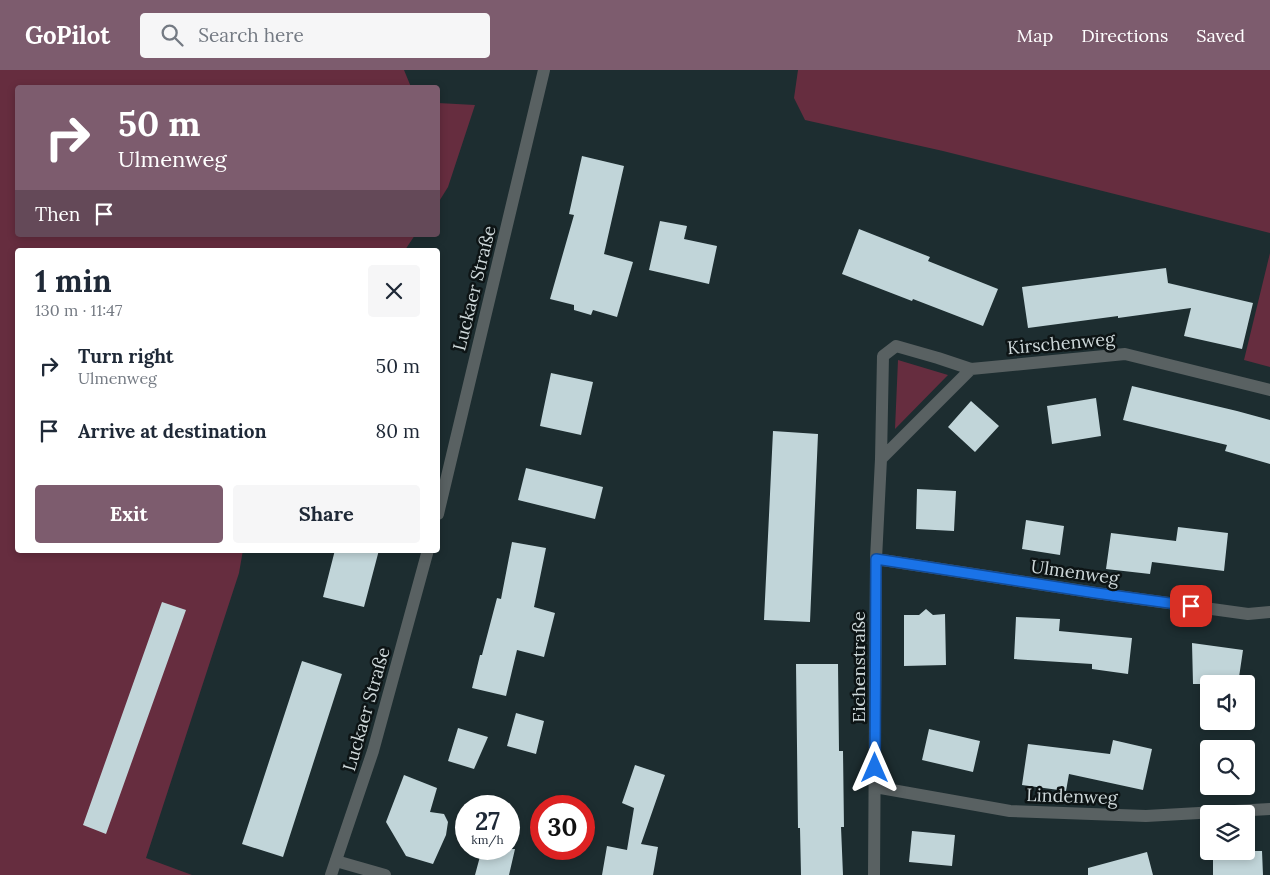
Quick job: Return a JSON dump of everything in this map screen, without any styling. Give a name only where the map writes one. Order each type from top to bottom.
[{"type":"street","name":"Luckaer Straße","points":[[440,506],[544,70]]},
{"type":"street","name":"Kirschenweg","points":[[881,459],[883,356],[896,346],[971,369],[1126,354],[1270,390]]},
{"type":"street","points":[[881,459],[971,369]]},
{"type":"street","name":"Eichenstraße","points":[[874,875],[876,559],[881,459]]},
{"type":"street","name":"Luckaer Straße","points":[[331,875],[373,751],[427,553]]},
{"type":"street","name":"Ulmenweg","points":[[876,559],[1248,614],[1270,612]]},
{"type":"street","name":"Lindenweg","points":[[875,787],[1010,811],[1146,816],[1270,808]]},
{"type":"street","points":[[336,860],[385,875]]},
{"type":"shaded area","points":[[0,70],[404,70],[410,85],[15,85],[15,237],[414,237],[406,248],[15,248],[15,553],[242,553],[239,573],[146,858],[192,875],[0,875]]},
{"type":"shaded area","points":[[798,70],[1270,70],[1270,233],[943,151],[805,120],[794,98]]},
{"type":"shaded area","points":[[440,103],[475,105],[448,187],[440,200]]},
{"type":"shaded area","points":[[1270,253],[1270,367],[1244,360]]},
{"type":"shaded area","points":[[898,360],[948,375],[895,429]]},
{"type":"building","points":[[582,156],[624,166],[604,254],[633,262],[617,317],[593,310],[591,315],[574,310],[574,305],[550,299],[574,215],[569,214]]},
{"type":"building","points":[[660,221],[687,226],[684,239],[717,246],[709,284],[649,270]]},
{"type":"building","points":[[859,229],[930,257],[928,261],[998,289],[983,326],[842,274]]},
{"type":"building","points":[[1166,268],[1168,283],[1253,303],[1242,349],[1184,336],[1191,308],[1028,328],[1022,287]]},
{"type":"building","points":[[551,373],[593,382],[581,435],[540,426]]},
{"type":"building","points":[[1132,386],[1270,420],[1270,464],[1225,451],[1227,445],[1123,420]]},
{"type":"building","points":[[1096,398],[1101,436],[1052,444],[1047,406]]},
{"type":"building","points":[[971,401],[999,426],[975,452],[948,427]]},
{"type":"building","points":[[773,431],[818,434],[810,622],[764,620]]},
{"type":"building","points":[[526,468],[603,487],[595,519],[518,500]]},
{"type":"building","points":[[917,489],[956,491],[954,531],[916,529]]},
{"type":"building","points":[[1026,520],[1064,526],[1060,555],[1022,549]]},
{"type":"building","points":[[1178,527],[1228,533],[1224,571],[1152,562],[1150,574],[1106,569],[1111,533],[1176,541]]},
{"type":"building","points":[[512,542],[546,548],[534,607],[555,613],[544,657],[517,650],[506,696],[472,688],[497,598],[501,599]]},
{"type":"building","points":[[334,553],[378,553],[364,607],[323,597]]},
{"type":"building","points":[[162,602],[186,610],[106,834],[83,825]]},
{"type":"building","points":[[926,609],[933,615],[945,614],[946,665],[904,666],[904,615],[919,615]]},
{"type":"building","points":[[1016,617],[1060,619],[1059,631],[1132,638],[1128,674],[1092,669],[1092,664],[1014,659]]},
{"type":"building","points":[[1192,643],[1243,650],[1239,675],[1200,675],[1200,684],[1193,684]]},
{"type":"building","points":[[302,661],[342,674],[283,857],[242,844]]},
{"type":"building","points":[[796,664],[838,664],[839,751],[843,751],[844,827],[841,827],[843,875],[801,875],[800,828],[798,828]]},
{"type":"building","points":[[516,713],[544,721],[536,754],[507,746]]},
{"type":"building","points":[[458,728],[488,737],[474,769],[448,761]]},
{"type":"building","points":[[929,729],[980,741],[973,772],[922,760]]},
{"type":"building","points":[[1113,740],[1152,749],[1143,790],[1069,774],[1066,791],[1022,785],[1028,744],[1110,754]]},
{"type":"building","points":[[635,765],[665,775],[641,844],[658,847],[653,875],[602,875],[607,846],[627,850],[634,808],[622,803]]},
{"type":"building","points":[[404,775],[437,788],[430,812],[444,814],[448,822],[446,835],[433,864],[406,856],[386,822]]},
{"type":"building","points":[[912,831],[955,835],[952,866],[909,862]]},
{"type":"building","points":[[1255,851],[1262,851],[1263,875],[1213,875],[1213,860],[1255,860]]},
{"type":"building","points":[[1147,852],[1153,875],[1088,875],[1088,868]]},
{"type":"building","points":[[479,860],[512,860],[509,875],[475,875]]},
{"type":"route","points":[[875,768],[876,559],[1191,606]]}]
